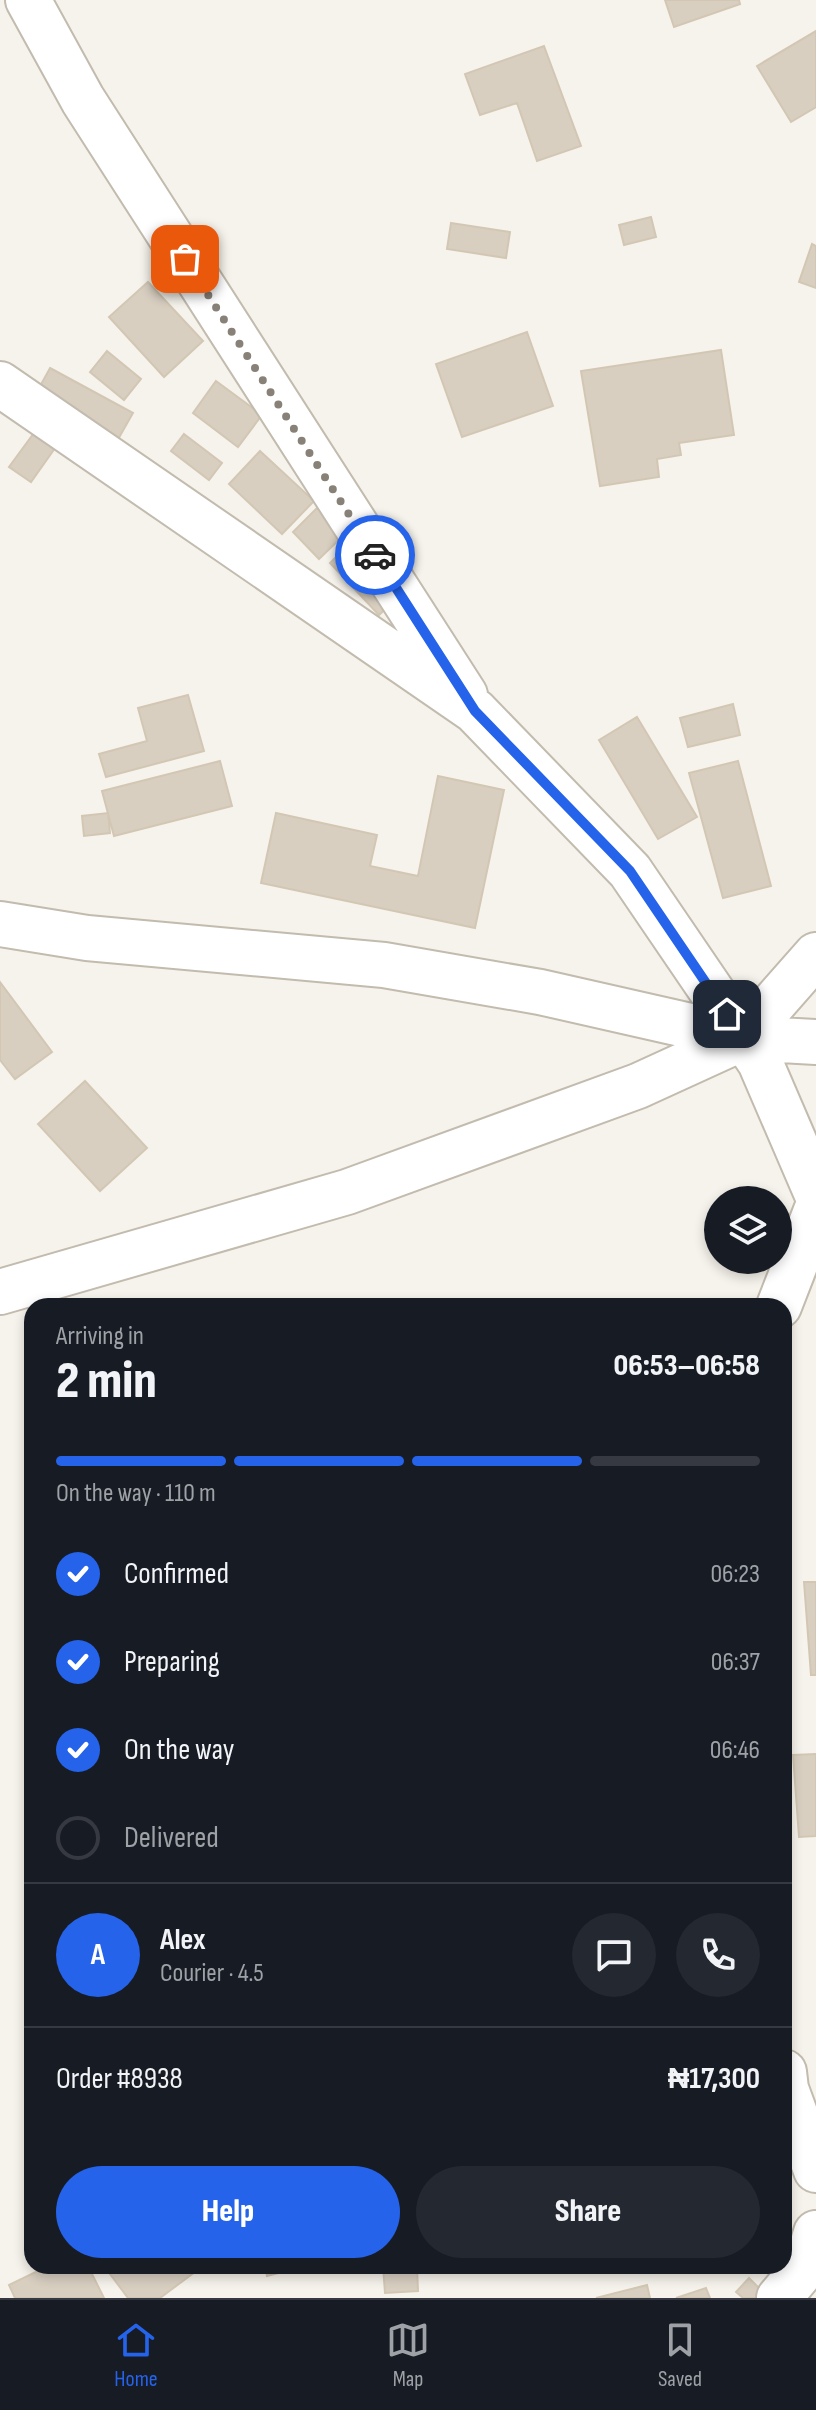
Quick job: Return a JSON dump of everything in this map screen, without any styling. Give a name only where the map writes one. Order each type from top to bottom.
[{"type":"street","points":[[28,0],[83,100],[475,711]]},
{"type":"street","points":[[0,384],[475,711],[630,871],[760,1062],[816,1192]]},
{"type":"street","points":[[0,924],[87,938],[384,965],[540,992],[743,1038],[816,1042]]},
{"type":"street","points":[[0,1292],[347,1192],[638,1086],[743,1038],[816,955]]},
{"type":"street","points":[[782,1298],[816,1211]]},
{"type":"street","points":[[792,2105],[816,2170]]},
{"type":"street","points":[[779,2298],[806,2266],[816,2233]]},
{"type":"building","points":[[665,0],[739,0],[740,4],[674,27]]},
{"type":"building","points":[[816,31],[816,107],[791,122],[757,66]]},
{"type":"building","points":[[544,46],[581,146],[537,161],[517,103],[480,115],[465,74]]},
{"type":"building","points":[[651,217],[656,237],[624,245],[619,225]]},
{"type":"building","points":[[451,223],[510,232],[506,258],[447,249]]},
{"type":"building","points":[[812,244],[816,246],[816,288],[799,282]]},
{"type":"building","points":[[148,282],[203,341],[164,377],[109,317]]},
{"type":"building","points":[[527,332],[553,406],[462,437],[436,364]]},
{"type":"building","points":[[721,350],[734,435],[679,443],[681,455],[657,459],[659,477],[600,486],[581,371]]},
{"type":"building","points":[[107,351],[141,379],[124,400],[90,372]]},
{"type":"building","points":[[50,368],[133,413],[116,443],[34,397]]},
{"type":"building","points":[[216,381],[262,415],[238,447],[193,413]]},
{"type":"building","points":[[45,418],[65,434],[31,482],[9,467]]},
{"type":"building","points":[[184,434],[222,463],[209,480],[171,451]]},
{"type":"building","points":[[260,451],[314,501],[282,534],[229,484]]},
{"type":"building","points":[[318,507],[344,535],[319,559],[293,532]]},
{"type":"building","points":[[349,544],[399,596],[379,615],[330,563]]},
{"type":"building","points":[[188,695],[204,751],[106,777],[99,754],[147,741],[138,708]]},
{"type":"building","points":[[733,704],[740,735],[688,747],[680,718]]},
{"type":"building","points":[[637,717],[697,817],[658,839],[599,740]]},
{"type":"building","points":[[220,761],[232,806],[114,836],[102,791]]},
{"type":"building","points":[[738,761],[771,886],[723,898],[689,773]]},
{"type":"building","points":[[438,776],[504,790],[475,928],[261,883],[276,813],[377,835],[370,866],[418,876]]},
{"type":"building","points":[[108,813],[110,833],[84,836],[82,816]]},
{"type":"building","points":[[0,982],[52,1052],[15,1079],[0,1060]]},
{"type":"building","points":[[85,1081],[147,1148],[100,1191],[38,1124]]},
{"type":"building","points":[[804,1582],[816,1582],[816,1675],[811,1675]]},
{"type":"building","points":[[816,1754],[816,1836],[799,1837],[793,1755]]},
{"type":"building","points":[[32,2274],[92,2274],[104,2298],[15,2298],[9,2285]]},
{"type":"building","points":[[110,2274],[192,2274],[160,2298],[128,2298]]},
{"type":"building","points":[[384,2274],[417,2274],[418,2291],[385,2293]]},
{"type":"building","points":[[749,2278],[767,2298],[743,2298],[736,2292]]},
{"type":"building","points":[[647,2285],[650,2298],[596,2298]]},
{"type":"building","points":[[706,2288],[710,2298],[676,2298]]},
{"type":"way so far","points":[[185,259],[375,555]]},
{"type":"route","points":[[375,555],[475,711],[630,871],[727,1014]]}]
